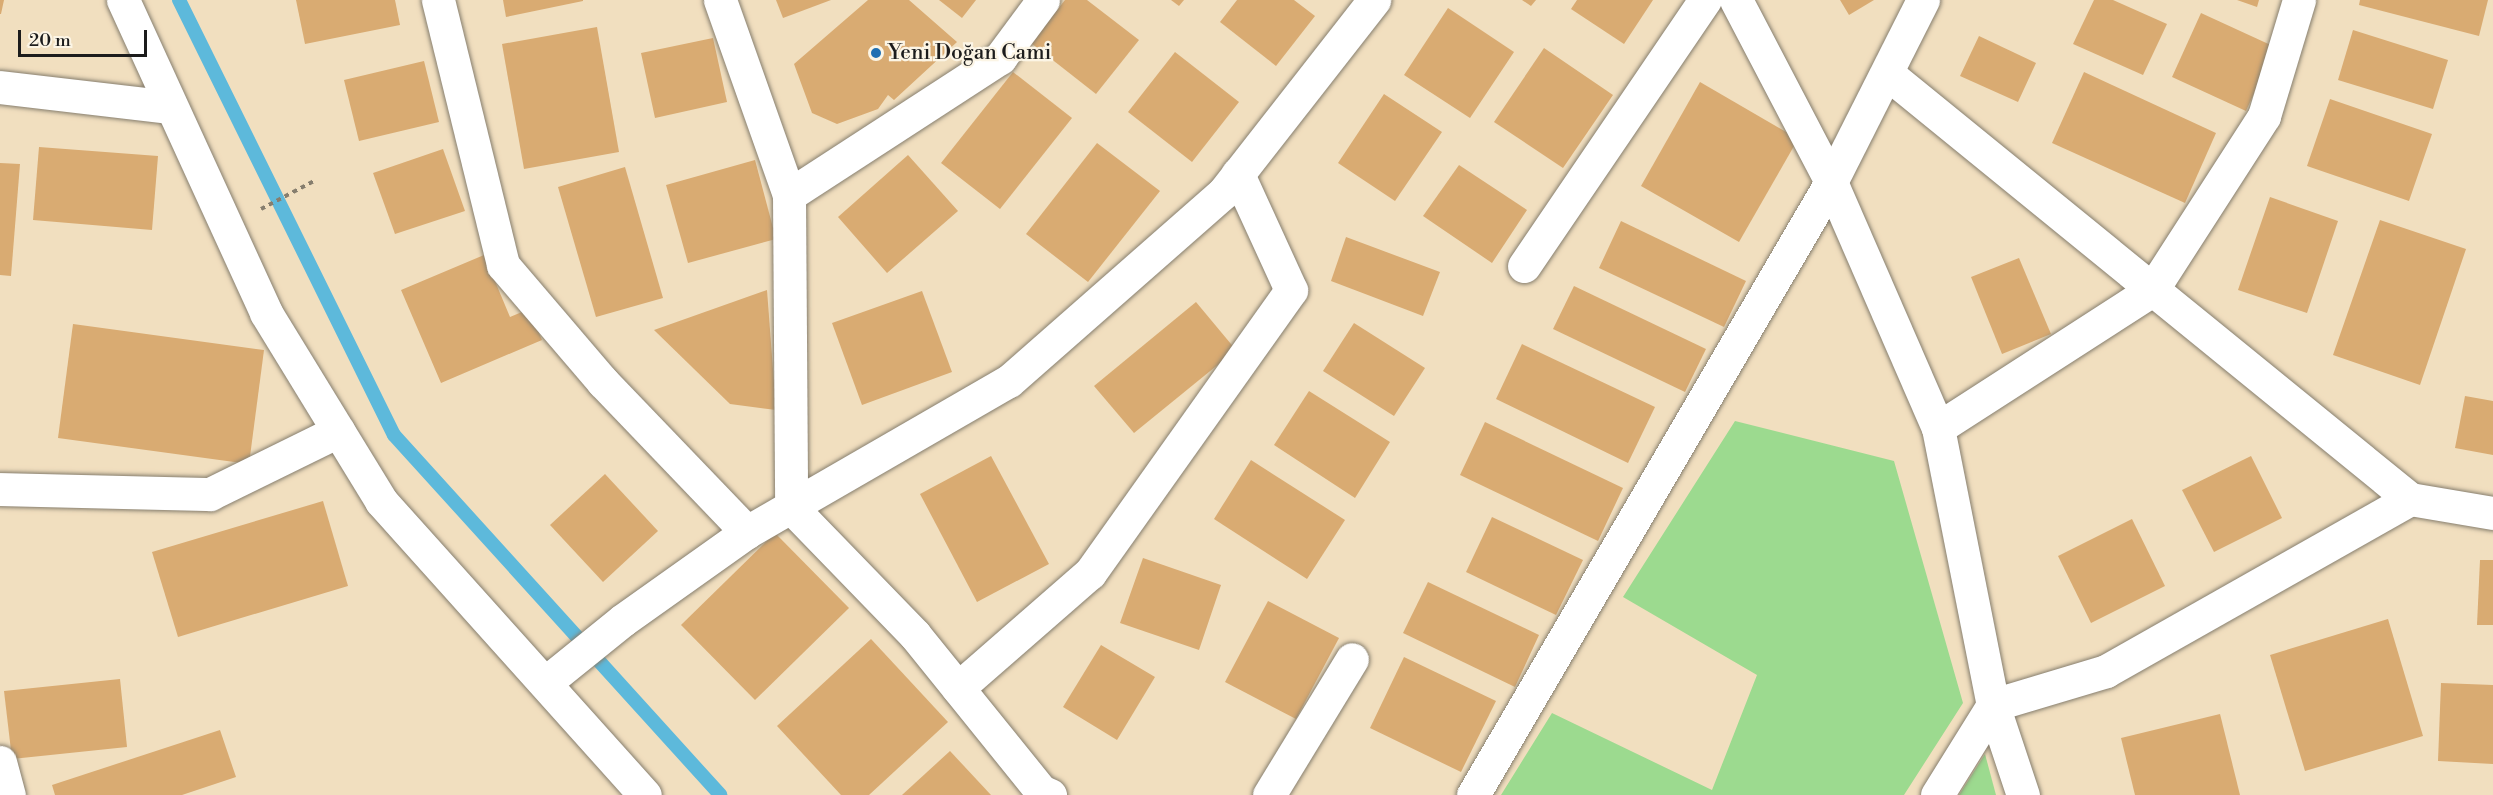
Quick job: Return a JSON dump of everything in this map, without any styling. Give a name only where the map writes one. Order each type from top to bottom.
[{"type":"street","points":[[123,0],[169,106],[266,313],[381,501],[545,683],[632,791]]},
{"type":"street","points":[[438,0],[503,265],[603,382],[747,532]]},
{"type":"street","points":[[720,0],[789,195],[791,507],[915,635],[1041,791],[1050,795]]},
{"type":"street","points":[[789,195],[1000,58],[1043,0]]},
{"type":"street","points":[[545,683],[623,620],[747,532],[1009,381],[1224,192],[1374,0]]},
{"type":"street","points":[[1524,266],[1705,0]]},
{"type":"street","points":[[1736,0],[1831,182],[1938,428],[1993,705],[2023,795]]},
{"type":"street","points":[[1473,795],[1831,182],[1888,74],[1923,0]]},
{"type":"street","points":[[1938,428],[2152,290],[2264,116],[2299,0]]},
{"type":"street","points":[[1888,74],[2410,499],[2493,513]]},
{"type":"street","points":[[0,87],[169,106]]},
{"type":"street","points":[[958,688],[1090,573],[1291,290],[1238,174]]},
{"type":"street","points":[[0,489],[210,494],[338,431]]},
{"type":"street","points":[[1937,795],[1993,705],[2106,671],[2410,499]]},
{"type":"street","points":[[1269,795],[1352,659]]},
{"type":"street","points":[[0,762],[9,795]]},
{"type":"path","points":[[226,227],[316,180]]},
{"type":"green space","points":[[1735,421],[1894,461],[1963,703],[1904,795],[1501,795],[1552,713],[1712,790],[1757,675],[1623,597]]},
{"type":"green space","points":[[1985,754],[1996,795],[1959,795]]},
{"type":"building","points":[[0,0],[4,0],[1,14],[0,14]]},
{"type":"building","points":[[296,0],[395,0],[400,25],[305,44]]},
{"type":"building","points":[[503,0],[583,0],[583,1],[506,17]]},
{"type":"building","points":[[776,0],[831,0],[783,18]]},
{"type":"building","name":"Yeni Doğan Cami","points":[[868,0],[909,0],[957,42],[894,100],[888,95],[878,109],[837,124],[812,113],[794,64]]},
{"type":"building","points":[[939,0],[976,0],[962,18]]},
{"type":"building","points":[[1065,0],[1087,0],[1139,40],[1096,94],[1031,43]]},
{"type":"building","points":[[1171,0],[1184,0],[1179,6]]},
{"type":"building","points":[[1237,0],[1294,0],[1315,16],[1276,66],[1220,22]]},
{"type":"building","points":[[1522,0],[1536,0],[1531,6]]},
{"type":"building","points":[[1577,0],[1653,0],[1624,44],[1571,9]]},
{"type":"building","points":[[1840,0],[1874,0],[1849,15]]},
{"type":"building","points":[[2094,0],[2113,0],[2167,24],[2143,75],[2073,44]]},
{"type":"building","points":[[2237,0],[2259,0],[2257,7]]},
{"type":"building","points":[[2360,0],[2488,0],[2479,36],[2359,5]]},
{"type":"building","points":[[1448,8],[1514,52],[1470,118],[1404,75]]},
{"type":"building","points":[[2201,13],[2275,47],[2246,111],[2172,77]]},
{"type":"building","points":[[597,27],[619,152],[524,169],[502,44]]},
{"type":"building","points":[[2353,30],[2448,60],[2433,109],[2338,80]]},
{"type":"building","points":[[1979,36],[2036,63],[2018,102],[1960,76]]},
{"type":"building","points":[[713,38],[727,102],[655,118],[641,53]]},
{"type":"building","points":[[1544,48],[1613,95],[1563,168],[1494,122]]},
{"type":"building","points":[[1175,52],[1239,102],[1192,162],[1128,112]]},
{"type":"building","points":[[424,61],[439,122],[359,141],[344,80]]},
{"type":"building","points":[[1013,72],[1072,118],[1000,209],[941,163]]},
{"type":"building","points":[[2084,72],[2216,133],[2185,203],[2052,143]]},
{"type":"building","points":[[1700,82],[1798,139],[1739,242],[1641,186]]},
{"type":"building","points":[[1384,94],[1442,132],[1395,201],[1338,163]]},
{"type":"building","points":[[2330,99],[2432,134],[2409,201],[2307,166]]},
{"type":"building","points":[[1097,143],[1160,191],[1088,282],[1026,234]]},
{"type":"building","points":[[39,147],[158,156],[152,230],[33,220]]},
{"type":"building","points":[[443,149],[465,211],[395,234],[373,173]]},
{"type":"building","points":[[908,155],[958,211],[887,273],[838,217]]},
{"type":"building","points":[[755,160],[776,239],[688,263],[666,185]]},
{"type":"building","points":[[0,163],[20,164],[11,276],[0,275]]},
{"type":"building","points":[[1459,165],[1527,210],[1492,263],[1423,216]]},
{"type":"building","points":[[625,167],[663,298],[596,317],[558,187]]},
{"type":"building","points":[[2270,197],[2338,221],[2307,313],[2238,290]]},
{"type":"building","points":[[2380,220],[2466,249],[2420,385],[2333,355]]},
{"type":"building","points":[[1621,221],[1746,281],[1724,327],[1599,268]]},
{"type":"building","points":[[1346,237],[1440,272],[1423,316],[1331,281]]},
{"type":"building","points":[[484,255],[510,317],[529,309],[542,340],[441,383],[401,290]]},
{"type":"building","points":[[2019,258],[2051,334],[2002,354],[1971,277]]},
{"type":"building","points":[[1574,286],[1706,349],[1685,392],[1553,329]]},
{"type":"building","points":[[767,290],[776,410],[730,404],[654,330]]},
{"type":"building","points":[[922,291],[952,372],[862,405],[832,323]]},
{"type":"building","points":[[1196,302],[1236,350],[1134,433],[1094,386]]},
{"type":"building","points":[[1354,323],[1425,368],[1394,416],[1323,371]]},
{"type":"building","points":[[73,324],[264,350],[249,464],[58,438]]},
{"type":"building","points":[[1522,344],[1655,407],[1628,463],[1496,399]]},
{"type":"building","points":[[1309,391],[1390,442],[1355,498],[1274,445]]},
{"type":"building","points":[[2465,396],[2493,401],[2493,455],[2455,448]]},
{"type":"building","points":[[1485,422],[1623,488],[1598,541],[1460,475]]},
{"type":"building","points":[[991,456],[1049,564],[977,602],[920,494]]},
{"type":"building","points":[[2251,456],[2282,518],[2214,552],[2182,490]]},
{"type":"building","points":[[1251,460],[1345,520],[1307,579],[1214,519]]},
{"type":"building","points":[[605,474],[658,531],[603,582],[550,525]]},
{"type":"building","points":[[323,501],[348,586],[178,637],[152,552]]},
{"type":"building","points":[[1492,517],[1583,560],[1556,615],[1466,572]]},
{"type":"building","points":[[2132,519],[2165,586],[2091,623],[2058,556]]},
{"type":"building","points":[[775,533],[849,608],[755,700],[681,625]]},
{"type":"building","points":[[1143,558],[1221,585],[1199,650],[1120,623]]},
{"type":"building","points":[[2480,560],[2493,560],[2493,625],[2477,625]]},
{"type":"building","points":[[1428,582],[1539,635],[1515,687],[1403,633]]},
{"type":"building","points":[[1268,601],[1339,638],[1296,719],[1225,682]]},
{"type":"building","points":[[2388,619],[2423,736],[2305,771],[2270,655]]},
{"type":"building","points":[[871,639],[948,722],[869,795],[841,795],[777,726]]},
{"type":"building","points":[[1101,645],[1155,677],[1117,740],[1063,707]]},
{"type":"building","points":[[1404,657],[1496,701],[1461,772],[1370,728]]},
{"type":"building","points":[[120,679],[127,747],[12,759],[4,691]]},
{"type":"building","points":[[2441,683],[2493,685],[2493,764],[2438,761]]},
{"type":"building","points":[[2220,714],[2240,795],[2135,795],[2121,738]]},
{"type":"building","points":[[220,730],[236,777],[182,795],[55,795],[52,785]]},
{"type":"building","points":[[950,751],[991,795],[902,795]]},
{"type":"waterway","points":[[179,0],[394,435],[721,795]]},
{"type":"place","name":"Yeni Doğan Cami","points":[[876,53]]}]
